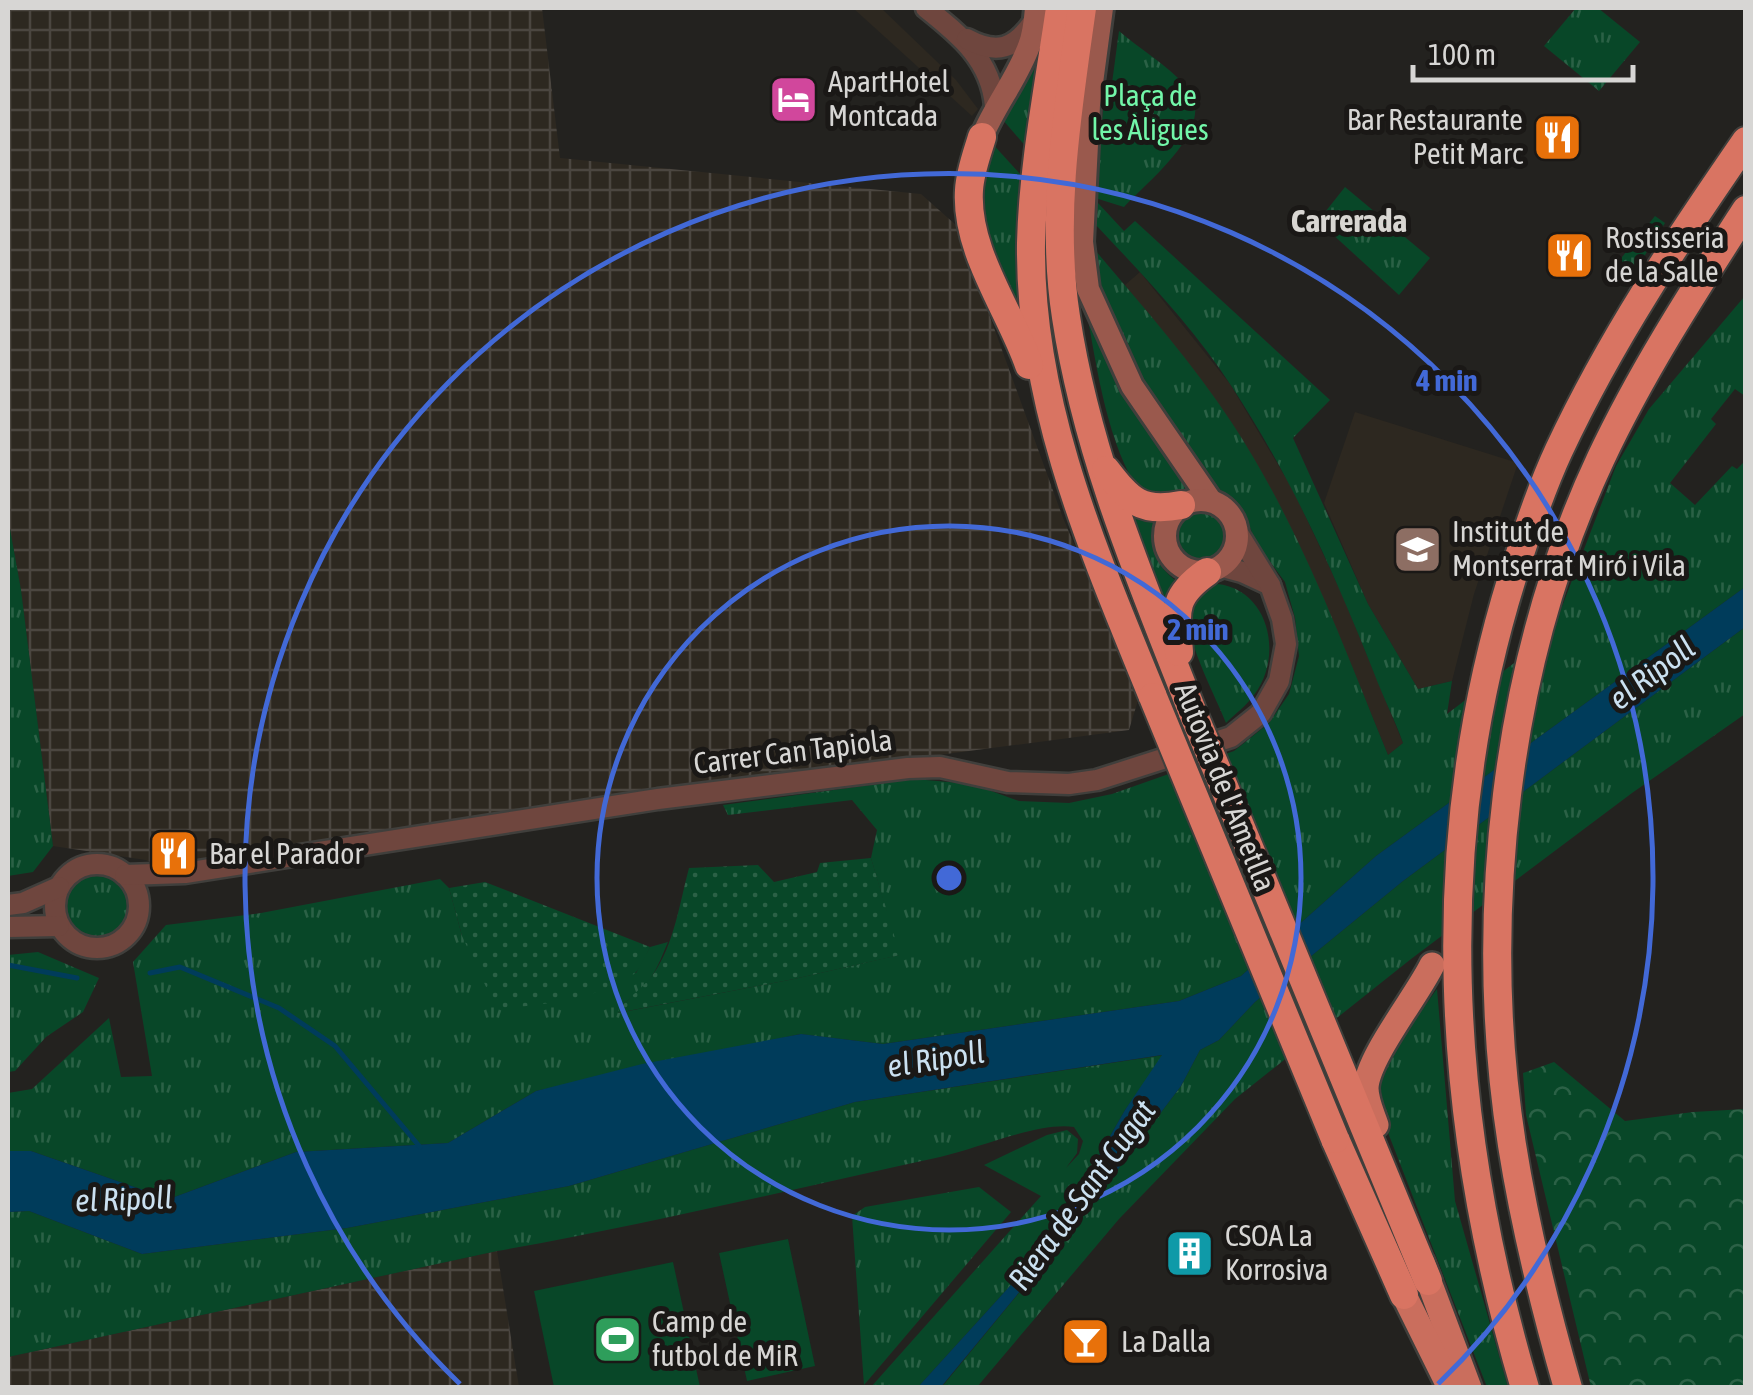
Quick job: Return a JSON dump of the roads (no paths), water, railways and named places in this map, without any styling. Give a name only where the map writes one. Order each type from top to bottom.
[{"type":"highway","name":"Autovia de l'Ametlla","points":[[1082,8],[1066,128],[1061,254],[1066,315],[1097,456],[1139,578],[1365,1126],[1450,1388]]},
{"type":"highway","name":"Autovia de l'Ametlla","points":[[1044,12],[1031,243],[1037,342],[1050,407],[1081,518],[1336,1139],[1469,1388]]},
{"type":"highway","points":[[982,137],[969,190],[970,216],[983,262],[1050,407]]},
{"type":"highway","points":[[1525,1388],[1498,1290],[1472,1144],[1459,1021],[1456,925],[1465,787],[1480,699],[1527,530],[1557,454],[1638,299],[1746,141]]},
{"type":"highway","points":[[1568,1388],[1539,1281],[1511,1141],[1498,919],[1512,763],[1541,624],[1569,537],[1600,460],[1675,320],[1746,210]]},
{"type":"highway","points":[[1097,456],[1139,505],[1154,509],[1181,506]]},
{"type":"highway","points":[[1182,684],[1176,614],[1179,600],[1189,584],[1214,569]]},
{"type":"highway","points":[[1416,1288],[1366,1088],[1378,1054],[1432,965]]},
{"type":"main road","points":[[1102,8],[1088,120],[1082,242],[1088,289],[1132,386],[1211,501],[1226,510],[1236,530],[1234,549],[1214,569],[1187,570],[1167,549],[1165,530],[1181,506],[1211,501]]},
{"type":"main road","points":[[982,137],[994,106],[1018,71],[1044,12]]},
{"type":"street","points":[[926,8],[979,56],[993,90],[994,106]]},
{"type":"street","points":[[961,36],[987,50],[1001,50],[1012,46],[1044,12]]},
{"type":"street","name":"Carrer Can Tapiola","points":[[125,875],[184,873],[658,799],[908,768],[940,767],[1040,786],[1097,780],[1231,737],[1261,712],[1279,680],[1286,644],[1282,618],[1270,585],[1236,530]]},
{"type":"street","points":[[1214,569],[1242,572],[1270,585]]},
{"type":"street","points":[[8,905],[23,903],[59,887],[74,871],[85,866],[109,866],[125,875],[137,892],[136,923],[108,948],[82,946],[59,926],[55,914],[59,887]]},
{"type":"street","name":"Carrer Can Tapiola","points":[[139,902],[184,873]]},
{"type":"street","points":[[8,927],[59,926]]},
{"type":"water","points":[[1745,587],[1745,627],[1403,881],[1255,1002],[1219,1040],[1200,1050],[1181,1086],[1087,1210],[941,1387],[918,1387],[1010,1286],[1070,1206],[1162,1055],[855,1102],[569,1186],[347,1228],[142,1254],[29,1211],[8,1212],[8,1151],[31,1151],[169,1199],[296,1152],[448,1143],[536,1091],[642,1064],[801,1034],[883,1044],[1179,1001],[1241,976],[1376,856]]},
{"type":"waterway","points":[[8,965],[77,978]]},
{"type":"waterway","points":[[150,973],[180,967],[279,1008],[335,1046],[420,1147]]},
{"type":"place","name":"ApartHotel Montcada","points":[[793,99]]},
{"type":"place","name":"Bar Restaurante Petit Marc","points":[[1558,137]]},
{"type":"place","name":"Rostisseria de la Salle","points":[[1570,255]]},
{"type":"place","name":"Institut de Montserrat Miró i Vila","points":[[1417,549]]},
{"type":"place","name":"Bar el Parador","points":[[174,854]]},
{"type":"place","name":"CSOA La Korrosiva","points":[[1190,1253]]},
{"type":"place","name":"Camp de futbol de MiR","points":[[617,1339]]},
{"type":"place","name":"La Dalla","points":[[1086,1342]]},
{"type":"district","name":"Carrerada","points":[[1349,221]]},
{"type":"park label","name":"Plaça de les Àligues","points":[[1150,113]]},
{"type":"water label","name":"el Ripoll","points":[[1652,673]]},
{"type":"water label","name":"el Ripoll","points":[[936,1059]]},
{"type":"water label","name":"Riera de Sant Cugat","points":[[1082,1195]]},
{"type":"water label","name":"el Ripoll","points":[[124,1199]]}]
